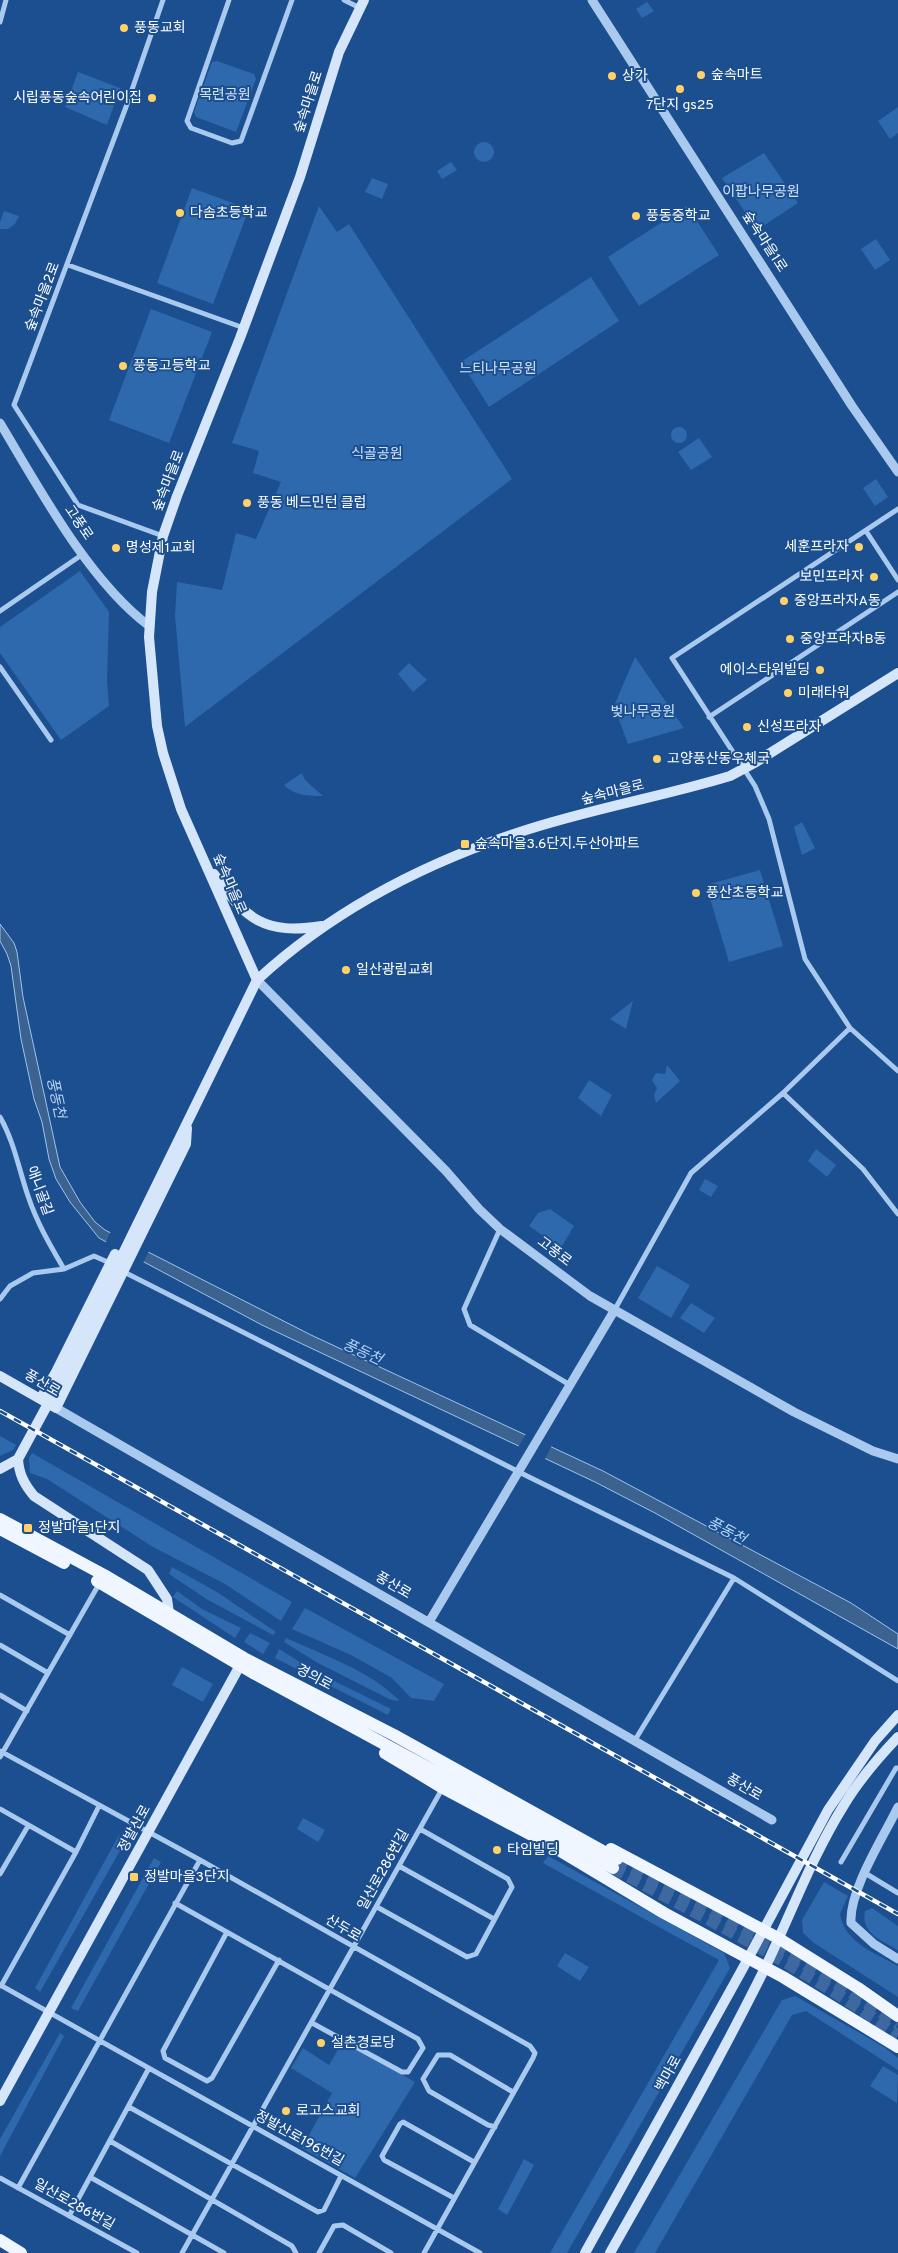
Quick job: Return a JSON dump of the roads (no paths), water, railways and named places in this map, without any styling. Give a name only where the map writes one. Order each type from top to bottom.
[{"type":"main road","name":"숲속마을로","points":[[257,980],[181,808],[163,753],[157,726],[149,626],[152,592],[163,536],[176,496],[244,328],[300,177],[340,52],[362,4]]},
{"type":"main road","name":"숲속마을로","points":[[18,1459],[63,1376],[257,980],[294,947],[400,881],[449,858],[521,832],[730,776],[898,674]]},
{"type":"main road","points":[[200,852],[233,902],[261,922],[292,930],[326,926]]},
{"type":"main road","points":[[41,1398],[56,1372],[175,1135],[187,1122]]},
{"type":"main road","points":[[56,1408],[186,1144],[187,1122]]},
{"type":"main road","name":"풍산로","points":[[0,1376],[56,1408]]},
{"type":"main road","points":[[0,1469],[18,1459],[24,1485],[34,1496],[148,1570],[167,1599],[169,1613]]},
{"type":"main road","name":"경의로","points":[[0,1519],[104,1575],[169,1613],[242,1662]]},
{"type":"main road","name":"경의로","points":[[0,1529],[615,1864]]},
{"type":"main road","name":"정발산로","points":[[0,2102],[242,1662]]},
{"type":"main road","points":[[898,2016],[858,1988],[778,1938],[622,1855],[458,1762],[347,1707],[332,1710],[348,1731],[443,1788],[554,1847],[664,1913],[765,1967],[898,2047]]},
{"type":"main road","name":"백마로","points":[[585,2253],[762,1930],[776,1908],[828,1810],[875,1741],[898,1715]]},
{"type":"main road","points":[[610,2253],[765,1967],[787,1916],[844,1804],[856,1786],[898,1737]]},
{"type":"main road","points":[[0,2240],[21,2253]]},
{"type":"street","points":[[0,22],[6,0]]},
{"type":"street","name":"숲속마을2로","points":[[163,0],[68,265],[14,405],[78,505],[163,536]]},
{"type":"street","points":[[228,0],[186,121],[191,128],[232,143],[241,141],[292,0]]},
{"type":"street","points":[[344,0],[362,4]]},
{"type":"street","name":"숲속마을1로","points":[[592,0],[848,401],[898,472]]},
{"type":"street","points":[[68,265],[244,328]]},
{"type":"street","name":"고풍로","points":[[0,423],[42,494],[83,554],[116,596],[129,610],[149,626]]},
{"type":"street","points":[[898,510],[672,658],[755,786],[768,819],[805,959],[850,1028],[898,1071]]},
{"type":"street","points":[[866,531],[898,580]]},
{"type":"street","points":[[0,611],[83,554]]},
{"type":"street","points":[[709,717],[898,592]]},
{"type":"street","points":[[0,667],[51,740]]},
{"type":"street","name":"고풍로","points":[[257,980],[446,1171],[478,1208],[500,1229],[590,1296],[614,1311],[794,1412],[873,1451],[898,1459]]},
{"type":"street","points":[[429,1622],[614,1311],[691,1173],[783,1093],[850,1028]]},
{"type":"street","points":[[783,1093],[863,1169],[898,1214]]},
{"type":"street","name":"애니골길","points":[[0,1117],[7,1130],[43,1234],[64,1269]]},
{"type":"street","points":[[500,1229],[464,1309],[470,1325],[570,1385]]},
{"type":"street","points":[[0,1298],[10,1286],[33,1273],[64,1269],[94,1256],[112,1260]]},
{"type":"street","points":[[126,1268],[519,1472],[734,1578],[898,1681]]},
{"type":"street","name":"풍산로","points":[[56,1408],[772,1820]]},
{"type":"street","points":[[635,1740],[734,1578]]},
{"type":"street","points":[[1,1754],[100,1582]]},
{"type":"street","points":[[0,1595],[70,1635]]},
{"type":"street","points":[[0,1645],[48,1673]]},
{"type":"street","points":[[0,1695],[26,1711]]},
{"type":"street","name":"산두로","points":[[1,1754],[200,1860],[530,2046],[535,2052],[424,2253]]},
{"type":"street","points":[[841,1862],[896,1768],[898,1768]]},
{"type":"street","name":"일산로286번길","points":[[182,2253],[443,1788]]},
{"type":"street","points":[[49,2013],[1,1986],[76,1852],[99,1806]]},
{"type":"street","points":[[898,1807],[854,1896],[851,1923],[874,1944],[898,1959]]},
{"type":"street","points":[[0,1810],[76,1852]]},
{"type":"street","points":[[0,1874],[28,1826]]},
{"type":"street","points":[[377,1907],[467,1957],[476,1954],[512,1887],[508,1879],[420,1829]]},
{"type":"street","points":[[18,2188],[200,1860]]},
{"type":"street","points":[[398,1866],[494,1919]]},
{"type":"street","points":[[865,1874],[898,1893]]},
{"type":"street","points":[[175,1903],[418,2039],[423,2048],[408,2072],[402,2072],[312,2023]]},
{"type":"street","points":[[228,1932],[162,2051],[165,2058],[207,2081],[212,2078],[279,1960]]},
{"type":"street","name":"정발산로196번길","points":[[49,2013],[437,2230]]},
{"type":"street","points":[[495,2126],[488,2125],[428,2091],[422,2079],[438,2055],[450,2055],[513,2092]]},
{"type":"street","points":[[69,2216],[149,2068]]},
{"type":"street","points":[[129,2107],[318,2212],[324,2210],[341,2176]]},
{"type":"street","points":[[454,2198],[384,2160],[382,2156],[403,2122],[474,2162]]},
{"type":"street","points":[[110,2141],[292,2246],[296,2253]]},
{"type":"street","points":[[90,2177],[224,2253]]},
{"type":"street","name":"일산로286번길","points":[[0,2178],[136,2253]]},
{"type":"street","points":[[319,2253],[334,2226],[342,2225],[391,2253]]},
{"type":"street","points":[[437,2230],[480,2253]]},
{"type":"tunnel","points":[[617,1859],[795,1958],[898,2024]]},
{"type":"tunnel","points":[[613,1868],[795,1968],[830,1989],[898,2036]]},
{"type":"railway","points":[[0,1411],[898,1914]]},
{"type":"place","name":"풍동교회","points":[[124,28]]},
{"type":"place","name":"숲속마트","points":[[701,75]]},
{"type":"place","name":"상가","points":[[612,76]]},
{"type":"place","name":"7단지 gs25","points":[[680,89]]},
{"type":"place","name":"시립풍동숲속어린이집","points":[[152,98]]},
{"type":"place","name":"다솜초등학교","points":[[180,213]]},
{"type":"place","name":"풍동중학교","points":[[636,216]]},
{"type":"place","name":"풍동고등학교","points":[[123,366]]},
{"type":"place","name":"풍동 베드민턴 클럽","points":[[247,503]]},
{"type":"place","name":"세훈프라자","points":[[859,547]]},
{"type":"place","name":"명성제1교회","points":[[116,548]]},
{"type":"place","name":"보민프라자","points":[[874,577]]},
{"type":"place","name":"중앙프라자A동","points":[[784,601]]},
{"type":"place","name":"중앙프라자B동","points":[[790,639]]},
{"type":"place","name":"에이스타워빌딩","points":[[820,670]]},
{"type":"place","name":"미래타워","points":[[788,693]]},
{"type":"place","name":"신성프라자","points":[[747,727]]},
{"type":"place","name":"고양풍산동우체국","points":[[657,759]]},
{"type":"place","name":"숲속마을3.6단지.두산아파트","points":[[465,844]]},
{"type":"place","name":"풍산초등학교","points":[[696,893]]},
{"type":"place","name":"일산광림교회","points":[[346,970]]},
{"type":"place","name":"정발마을1단지","points":[[28,1528]]},
{"type":"place","name":"타임빌딩","points":[[497,1850]]},
{"type":"place","name":"정발마을3단지","points":[[134,1877]]},
{"type":"place","name":"설촌경로당","points":[[321,2043]]},
{"type":"place","name":"로고스교회","points":[[286,2111]]},
{"type":"park label","name":"목련공원","points":[[225,95]]},
{"type":"park label","name":"이팝나무공원","points":[[761,192]]},
{"type":"park label","name":"느티나무공원","points":[[498,369]]},
{"type":"park label","name":"식골공원","points":[[377,454]]},
{"type":"park label","name":"벚나무공원","points":[[643,712]]},
{"type":"water label","name":"풍동천","points":[[55,1098]]},
{"type":"water label","name":"풍동천","points":[[362,1353]]},
{"type":"water label","name":"풍동천","points":[[726,1532]]}]
